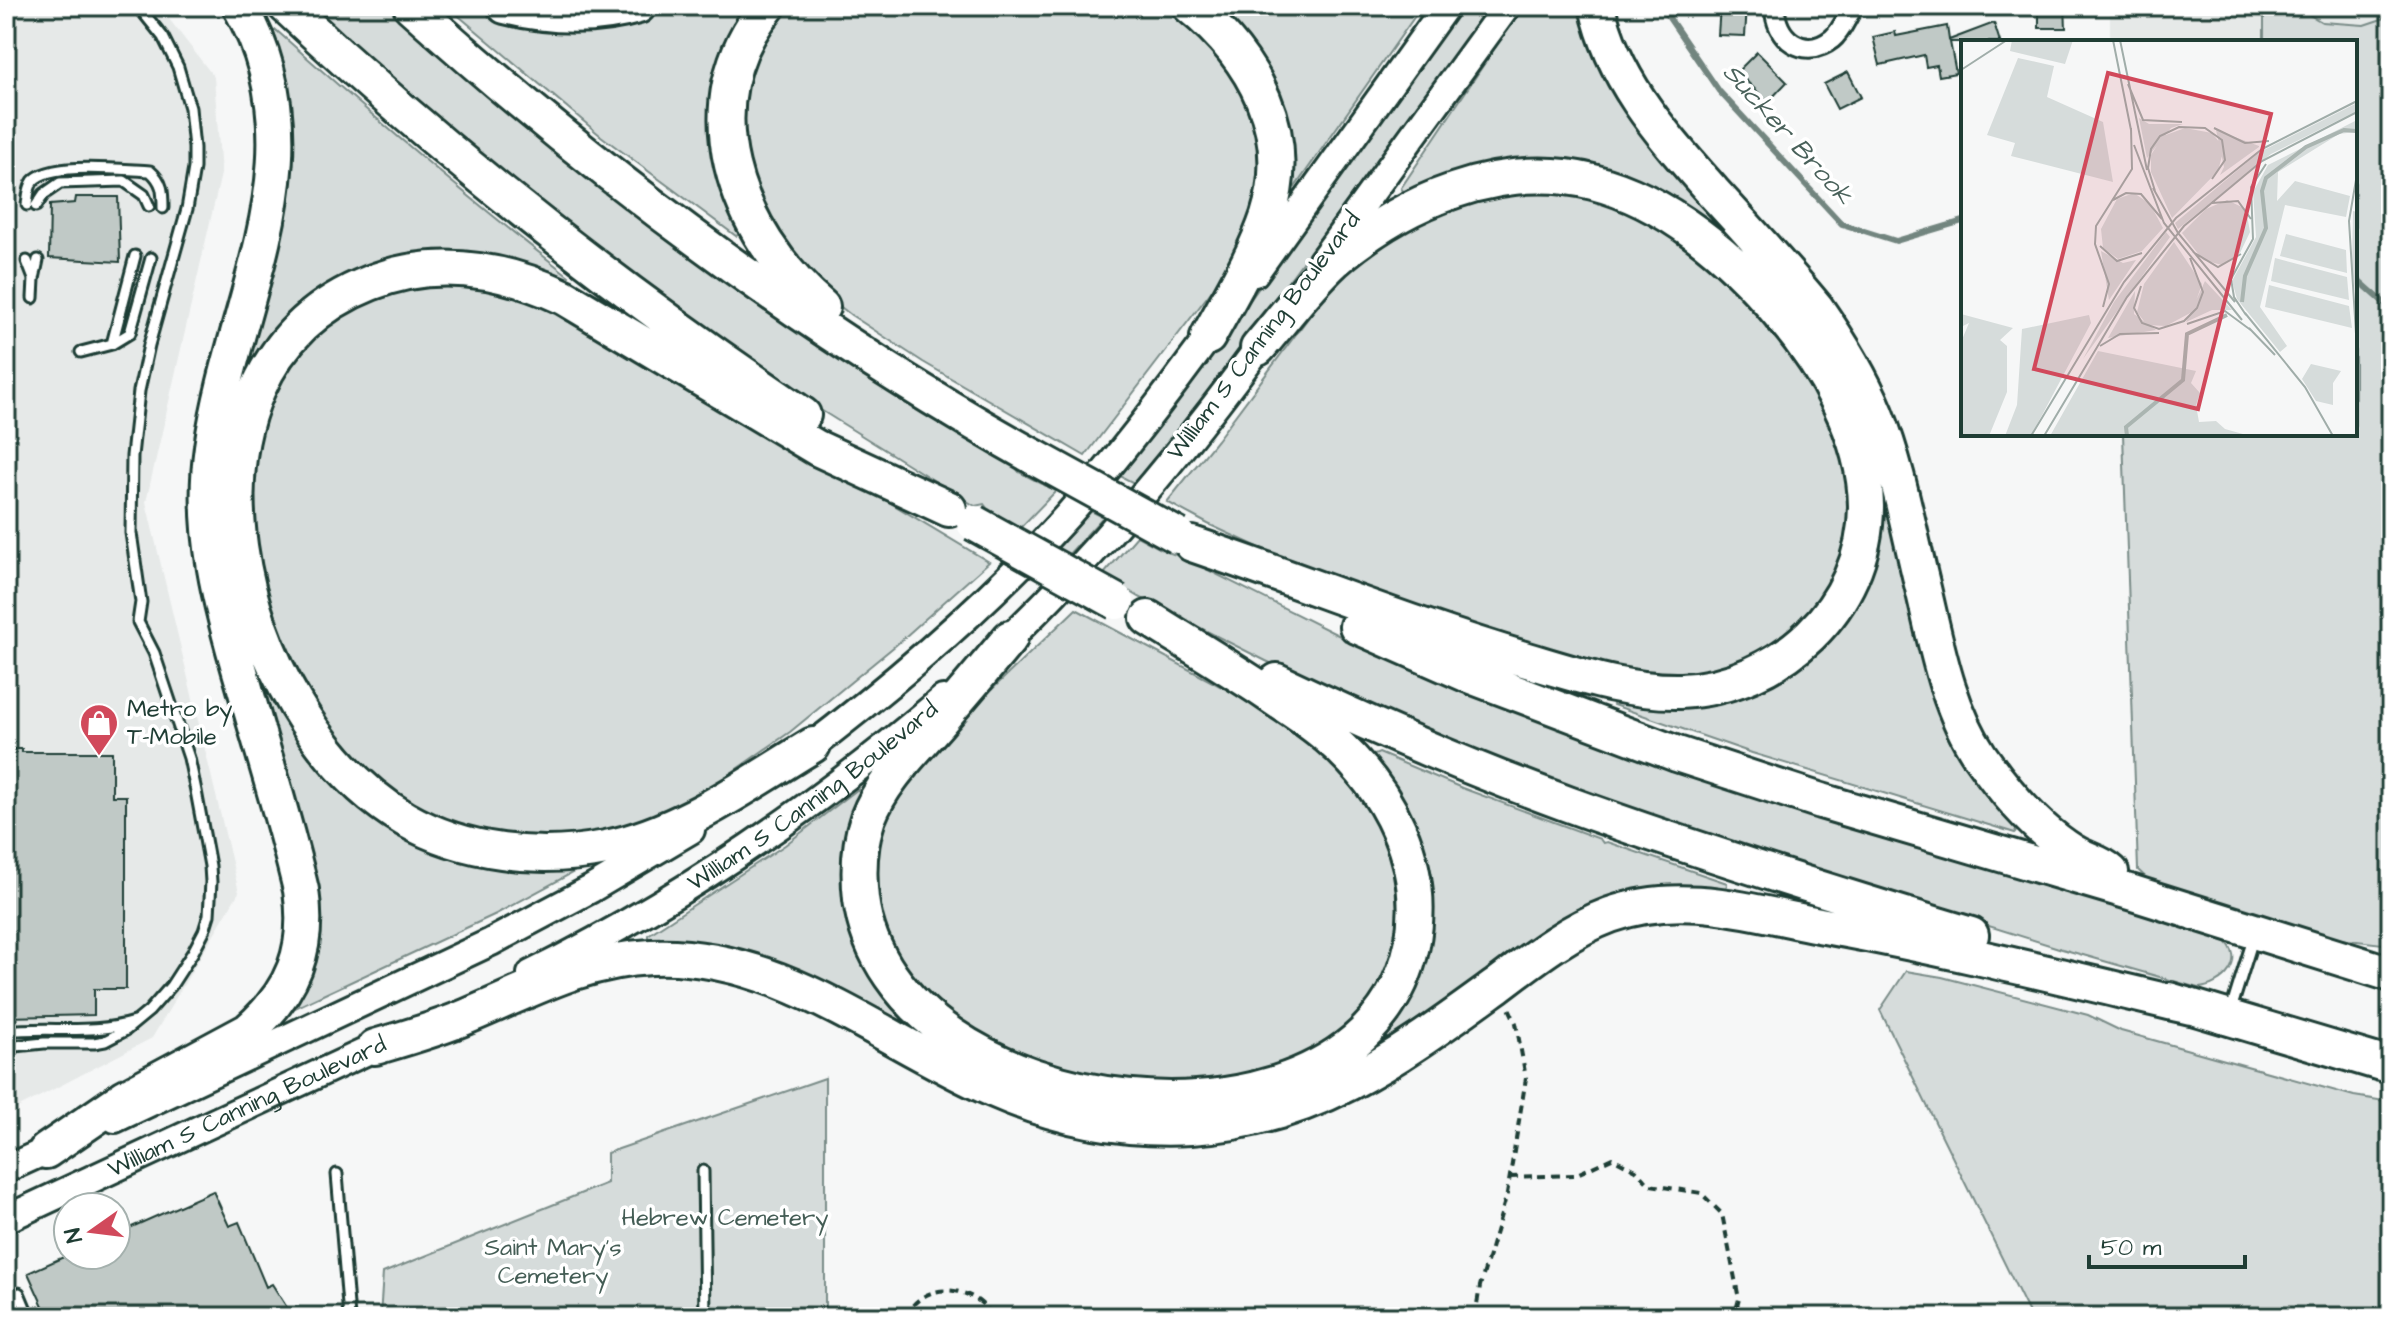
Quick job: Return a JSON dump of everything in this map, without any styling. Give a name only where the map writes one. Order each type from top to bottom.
[{"type":"highway","points":[[46,1151],[125,1097],[248,1031],[282,995],[302,947],[304,909],[301,890],[219,599],[209,526],[208,481],[216,419],[266,226],[275,168],[274,121],[267,74],[253,32],[240,6]]},
{"type":"highway","points":[[286,6],[343,59],[515,206],[624,289],[759,385],[962,516],[1148,618],[1350,714],[1565,803],[1710,854],[2191,1007],[2391,1066]]},
{"type":"highway","points":[[411,6],[557,131],[738,269],[863,353],[1030,455],[1185,540],[1313,605],[1480,679],[1677,754],[1821,801],[2133,893],[2391,974]]},
{"type":"highway","points":[[505,6],[529,12],[577,16],[601,15],[638,6]]},
{"type":"highway","points":[[768,6],[746,39],[736,61],[726,111],[730,160],[752,220],[780,263],[815,302],[1030,455]]},
{"type":"highway","points":[[1190,6],[1229,43],[1253,77],[1269,116],[1275,157],[1273,196],[1262,230],[1208,337]]},
{"type":"highway","points":[[1597,6],[1600,23],[1616,63],[1644,111],[1816,308],[1864,386],[1894,468],[1950,693],[1979,754],[2034,821],[2073,853],[2107,868],[2133,893]]},
{"type":"highway","points":[[1185,540],[1445,636],[1599,681],[1657,691],[1686,691],[1741,679],[1768,668],[1810,638],[1828,617],[1855,566],[1863,537],[1866,506],[1862,476],[1848,425],[1825,378],[1790,326],[1746,276],[1691,231],[1626,194],[1593,182],[1557,176],[1523,177],[1464,188],[1420,204],[1390,220],[1335,261],[1312,283],[1258,348]]},
{"type":"highway","points":[[813,745],[688,819],[607,848],[562,853],[498,850],[458,842],[403,818],[350,775],[319,739],[282,682],[256,618],[239,537],[238,483],[245,425],[266,372],[305,322],[327,305],[360,287],[390,276],[425,269],[488,271],[527,281],[564,297],[817,448],[962,516]]},
{"type":"highway","points":[[1010,638],[892,776],[874,804],[862,842],[860,884],[866,923],[880,959],[902,992],[929,1018],[989,1056],[1037,1077],[1085,1090],[1134,1098],[1182,1099],[1251,1089],[1293,1077],[1335,1056],[1369,1027],[1393,994],[1403,975],[1415,926],[1414,878],[1409,854],[1377,791],[1337,744],[1233,670],[1148,618]]},
{"type":"highway","points":[[375,1047],[466,1017],[569,972],[619,960],[654,957],[692,959],[727,964],[787,984],[988,1088],[1033,1106],[1071,1117],[1154,1128],[1230,1123],[1264,1116],[1326,1095],[1369,1074],[1580,928],[1609,915],[1662,903],[1724,905],[1874,934],[2191,1007]]},
{"type":"main road","name":"William S Canning Boulevard","points":[[6,1169],[458,958],[569,902],[690,831],[813,745],[940,640],[1040,545],[1115,460],[1208,337],[1446,6]]},
{"type":"main road","name":"William S Canning Boulevard","points":[[6,1219],[570,954],[713,871],[866,763],[955,689],[1010,638],[1141,497],[1212,411],[1507,6]]},
{"type":"street","points":[[1775,6],[1774,17],[1785,38],[1806,47],[1818,47],[1829,42],[1838,34],[1854,6]]},
{"type":"lane","points":[[6,1047],[105,1041],[126,1030],[160,1000],[193,952],[209,915],[210,866],[189,758],[154,653],[138,622],[141,602],[130,513],[136,412],[144,368],[187,209],[194,148],[190,108],[178,67],[163,37],[138,6]]},
{"type":"lane","points":[[149,206],[144,195],[124,181],[60,183],[32,206],[30,186],[43,172],[60,169],[150,171],[159,178],[163,208]]},
{"type":"lane","points":[[112,344],[135,256]]},
{"type":"lane","points":[[81,352],[112,344],[130,333],[151,258]]},
{"type":"lane","points":[[32,261],[33,298]]},
{"type":"lane","points":[[2229,1018],[2255,932]]},
{"type":"lane","points":[[6,1031],[97,1029],[138,1021]]},
{"type":"lane","points":[[703,1171],[705,1317]]},
{"type":"lane","points":[[337,1174],[349,1317]]},
{"type":"lane","points":[[6,1299],[19,1293],[29,1317]]},
{"type":"path","points":[[1475,1317],[1480,1286],[1507,1194],[1526,1078],[1516,1023],[1497,985]]},
{"type":"path","points":[[1510,1177],[1575,1175],[1612,1158],[1636,1170],[1650,1185],[1701,1193],[1722,1214],[1739,1299],[1734,1317]]},
{"type":"path","points":[[905,1317],[921,1298],[936,1291],[953,1289],[968,1293],[982,1302],[993,1317]]},
{"type":"shaded area","points":[[6,6],[159,6],[214,77],[221,174],[146,502],[239,892],[152,1038],[6,1114]]},
{"type":"shaded area","points":[[2110,6],[2293,6],[2264,11],[2264,40],[2110,40]]},
{"type":"shaded area","points":[[2294,6],[2391,6],[2391,16],[2364,25],[2322,22]]},
{"type":"green space","points":[[306,6],[393,6],[474,80],[1009,459],[1019,472],[1056,491],[1020,528],[984,504],[975,506],[819,409],[732,351],[531,200]]},
{"type":"green space","points":[[447,6],[478,6],[495,13],[628,20],[670,6],[753,6],[731,41],[745,231],[736,236],[601,136]]},
{"type":"green space","points":[[781,6],[1171,6],[1192,22],[1247,94],[1264,152],[1259,207],[1228,271],[1223,272],[1223,276],[1085,456],[923,362],[851,315],[823,293],[795,262],[745,176],[738,89]]},
{"type":"green space","points":[[1209,6],[1422,6],[1295,187],[1285,184]]},
{"type":"green space","points":[[1463,6],[1490,6],[1191,414],[1134,483],[1118,475],[1224,336]]},
{"type":"green space","points":[[1523,6],[1585,6],[1756,252],[1748,259],[1649,190],[1406,195],[1401,188]]},
{"type":"green space","points":[[2294,6],[2322,22],[2364,25],[2391,16],[2391,945],[2263,930],[2157,888],[2138,870],[2123,436],[2357,436],[2357,40],[2264,40],[2264,11]]},
{"type":"green space","points":[[276,30],[420,156],[569,276],[564,283],[368,269],[326,289],[287,322],[259,357],[241,397],[232,395],[267,265],[269,35]]},
{"type":"green space","points":[[1499,188],[1602,196],[1697,248],[1787,339],[1839,435],[1854,497],[1848,549],[1815,611],[1768,652],[1698,676],[1633,674],[1356,592],[1167,502],[1329,290],[1360,260],[1390,235]]},
{"type":"green space","points":[[406,282],[521,289],[989,562],[896,645],[790,732],[672,810],[642,823],[583,837],[504,838],[431,818],[359,767],[292,676],[254,565],[251,451],[282,366],[313,328]]},
{"type":"green space","points":[[1881,464],[1932,675],[2021,823],[2015,833],[1752,753],[1613,705],[1617,695],[1814,646]]},
{"type":"green space","points":[[1089,510],[1103,517],[1068,555],[1054,547]]},
{"type":"green space","points":[[1137,536],[1342,637],[1432,676],[2223,939],[2230,947],[2233,963],[2216,983],[2198,988],[1874,890],[1566,788],[1266,661],[1139,597],[1103,575]]},
{"type":"green space","points":[[1076,609],[1265,710],[1330,758],[1376,814],[1399,869],[1401,924],[1376,998],[1325,1045],[1279,1067],[1202,1083],[1134,1083],[1028,1058],[974,1032],[911,982],[871,894],[885,806],[958,722]]},
{"type":"green space","points":[[256,652],[350,790],[574,864],[574,872],[496,914],[295,1008],[290,1001],[306,971],[246,655]]},
{"type":"green space","points":[[1379,753],[1462,788],[1600,839],[1603,843],[1727,883],[1726,892],[1679,890],[1353,1070],[1347,1060],[1423,946],[1370,760]]},
{"type":"green space","points":[[858,789],[865,796],[848,864],[945,1053],[648,941],[648,935],[785,845]]},
{"type":"green space","points":[[1906,971],[1942,977],[2088,1015],[2121,1031],[2354,1096],[2391,1102],[2391,1317],[2031,1317],[1880,1010]]},
{"type":"green space","name":"Hebrew Cemetery","points":[[825,1078],[825,1317],[380,1317],[383,1273],[607,1183],[607,1153]]},
{"type":"building","points":[[1720,6],[1747,6],[1745,36],[1718,35]]},
{"type":"building","points":[[2039,6],[2065,6],[2066,28],[2039,28]]},
{"type":"building","points":[[1994,23],[1999,40],[1950,42],[1956,73],[1939,76],[1937,65],[1926,67],[1924,55],[1880,65],[1873,37],[1947,26],[1949,40]]},
{"type":"building","points":[[1757,52],[1787,82],[1768,102],[1737,72]]},
{"type":"building","points":[[1848,72],[1861,97],[1837,109],[1824,84]]},
{"type":"building","points":[[76,197],[118,197],[120,262],[49,258],[50,205],[75,203]]},
{"type":"building","points":[[6,749],[22,749],[22,752],[112,752],[112,796],[126,796],[126,989],[94,989],[94,1015],[7,1017]]},
{"type":"building","points":[[213,1191],[229,1226],[239,1222],[266,1287],[272,1284],[293,1317],[48,1317],[28,1273],[52,1262],[52,1271],[132,1271],[132,1227]]},
{"type":"waterway","name":"Sucker Brook","points":[[1661,6],[1719,91],[1842,224],[1896,241],[1961,222]]},
{"type":"waterway","name":"Sucker Brook","points":[[2357,279],[2391,309]]},
{"type":"place","name":"Metro by T-Mobile","points":[[99,757]]},
{"type":"park label","name":"Saint Mary's Cemetery","points":[[553,1262]]}]
